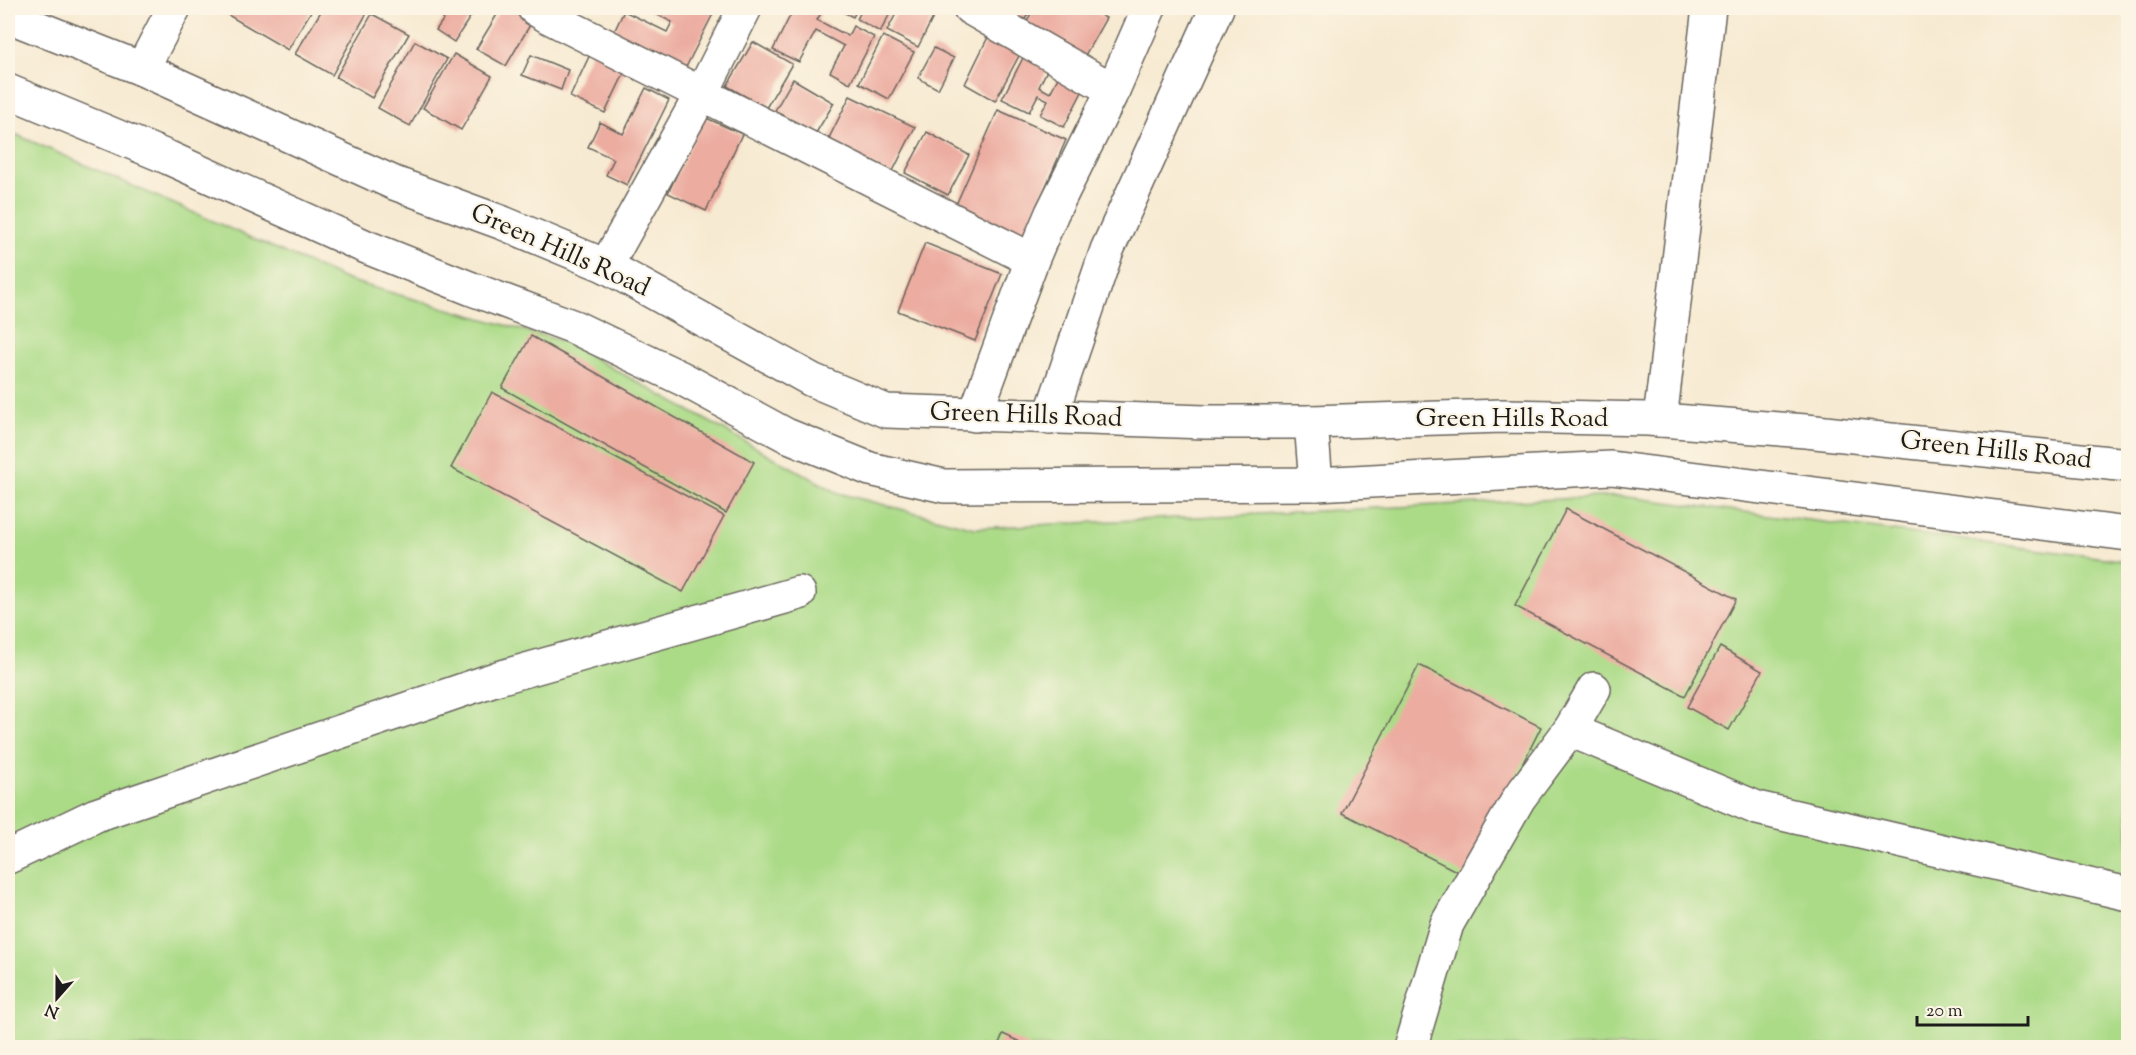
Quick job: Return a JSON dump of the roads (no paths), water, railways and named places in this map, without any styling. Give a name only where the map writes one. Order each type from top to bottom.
[{"type":"street","points":[[142,69],[174,8]]},
{"type":"street","points":[[606,266],[701,95],[745,8]]},
{"type":"street","points":[[970,8],[1113,90]]},
{"type":"street","points":[[975,415],[1032,260],[1052,213],[1113,90],[1149,8]]},
{"type":"street","points":[[1050,418],[1107,250],[1218,8]]},
{"type":"street","points":[[1660,420],[1709,8]]},
{"type":"street","points":[[546,11],[701,95],[1032,260]]},
{"type":"street","name":"Green Hills Road","points":[[8,15],[142,69],[394,183],[503,223],[606,266],[812,380],[886,411],[1205,422],[1311,422],[1503,416],[1660,420],[1806,431],[2128,465]]},
{"type":"street","name":"Green Hills Road","points":[[8,91],[169,158],[364,246],[574,327],[683,379],[786,435],[870,469],[944,486],[1316,484],[1611,468],[2128,534]]},
{"type":"street","points":[[1311,422],[1316,484]]},
{"type":"street","points":[[8,857],[96,815],[498,678],[799,593]]},
{"type":"street","points":[[1410,1047],[1447,924],[1519,798],[1570,730],[1594,689]]},
{"type":"street","points":[[1570,730],[1757,808],[2128,894]]}]
